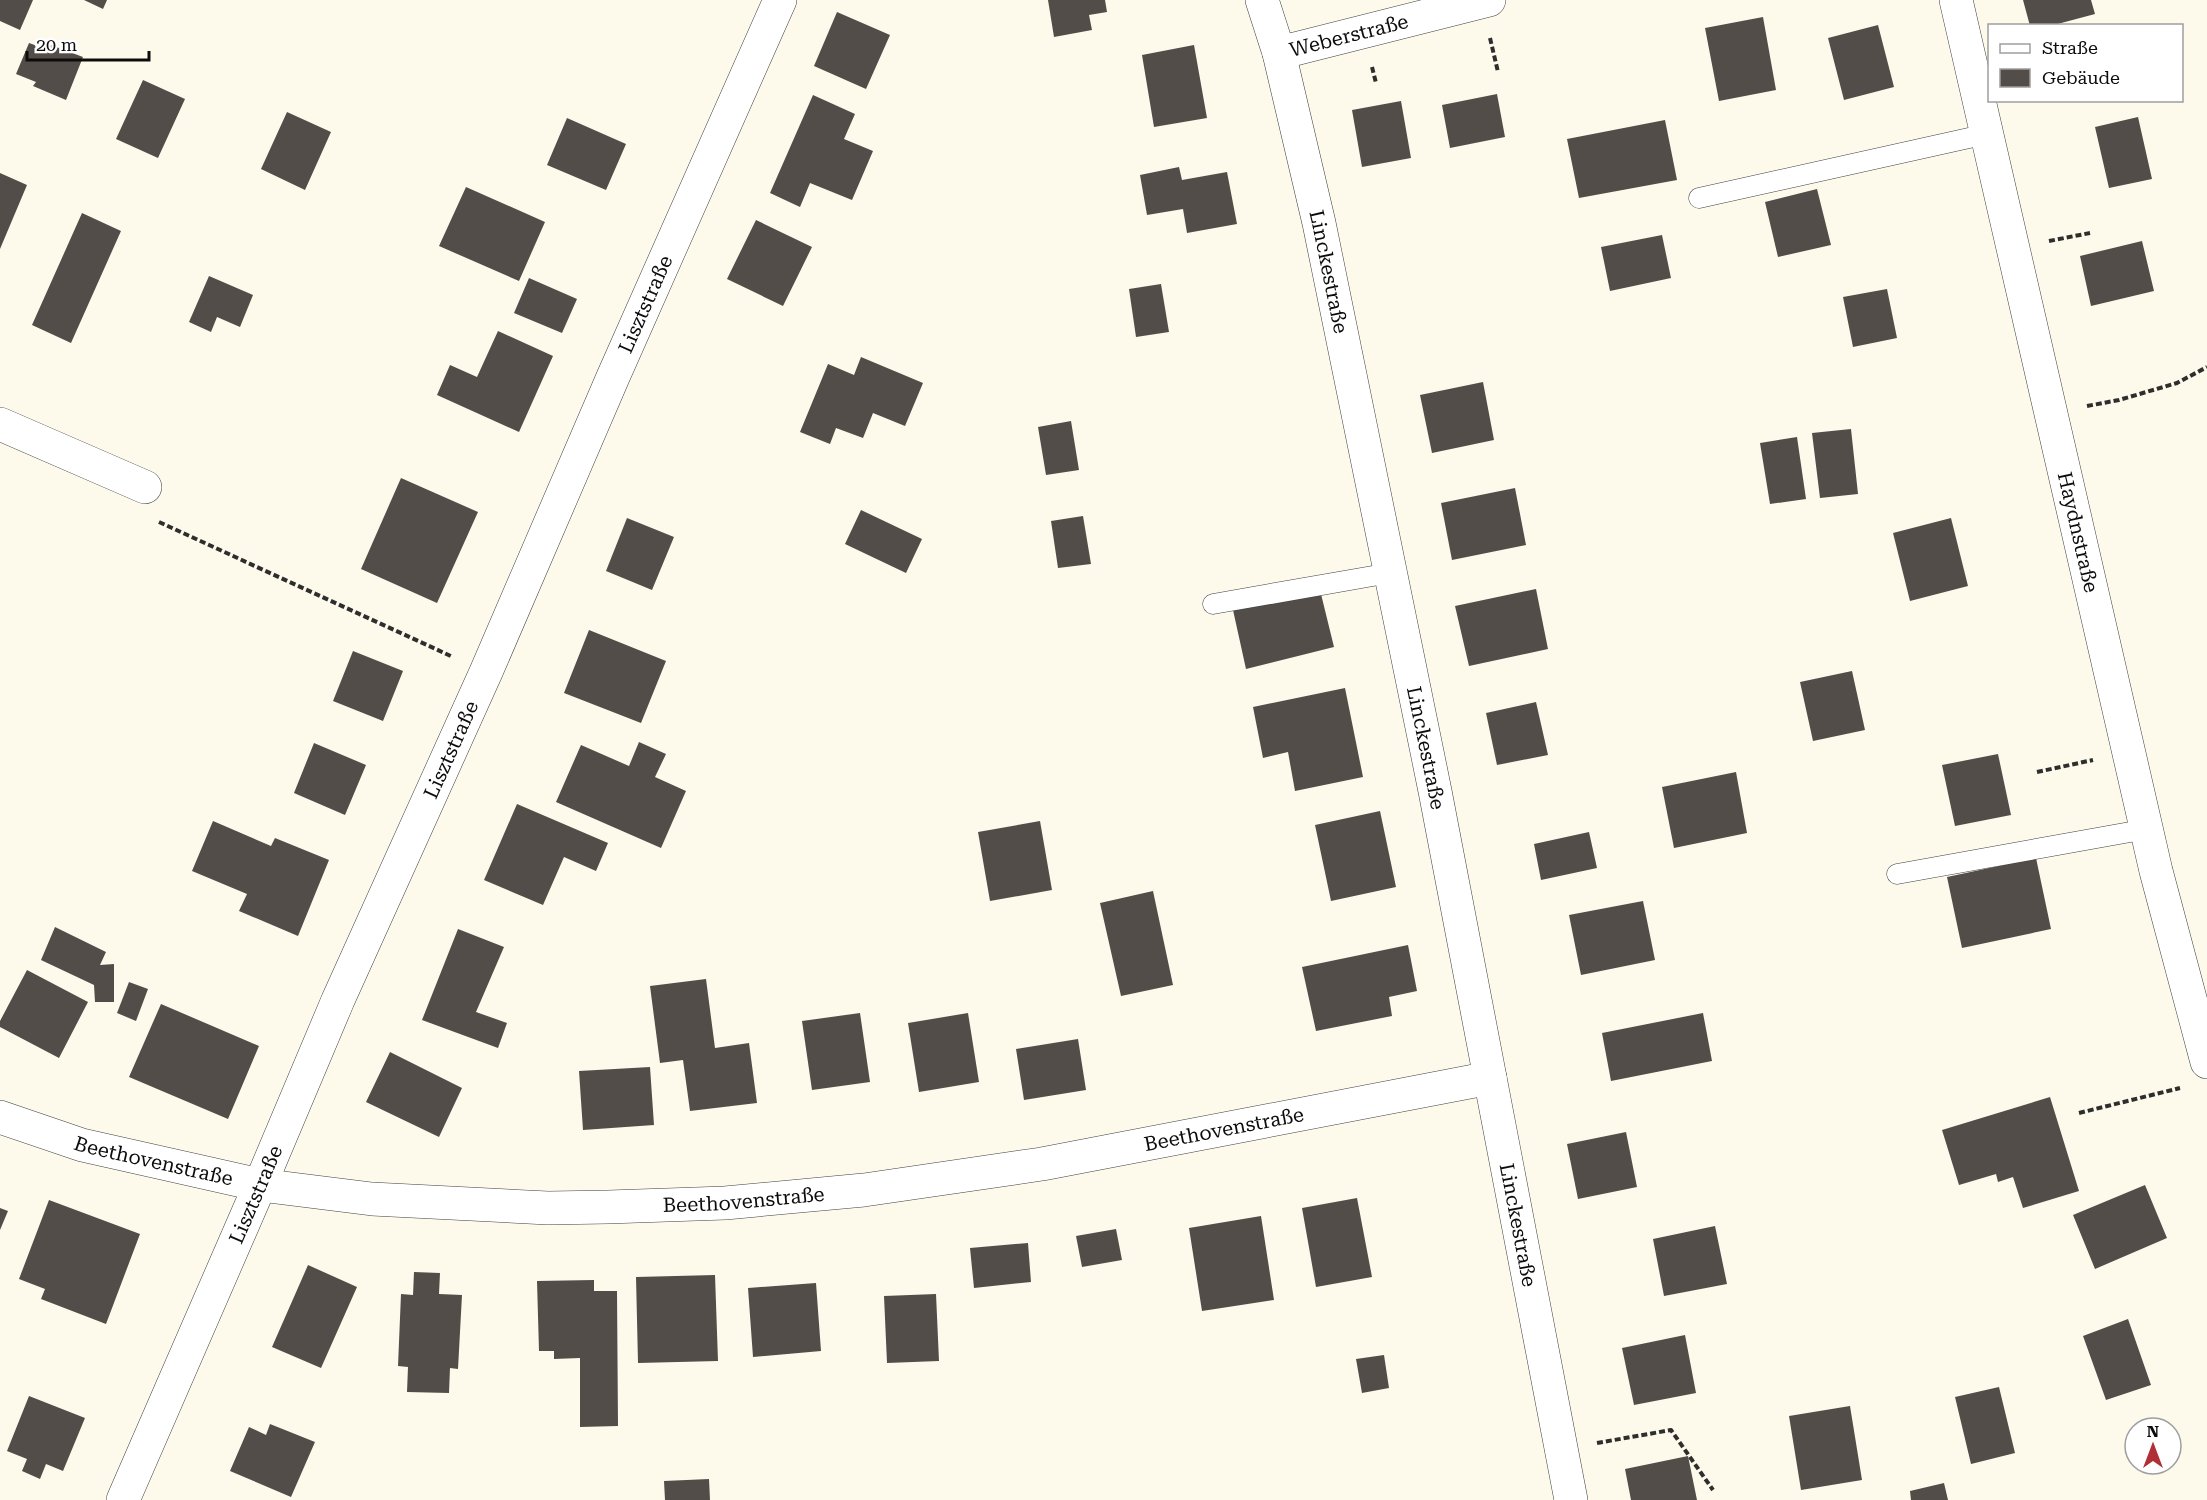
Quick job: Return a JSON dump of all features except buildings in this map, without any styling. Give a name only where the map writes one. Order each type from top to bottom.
[{"type":"street","name":"Lisztstraße","points":[[123,1500],[338,1000],[486,672],[613,377],[780,0]]},
{"type":"street","name":"Linckestraße","points":[[1262,0],[1279,53],[1319,224],[1435,791],[1571,1500]]},
{"type":"street","name":"Weberstraße","points":[[1279,53],[1489,0]]},
{"type":"street","name":"Haydnstraße","points":[[1956,0],[2146,829],[2207,1062]]},
{"type":"street","points":[[0,424],[145,487]]},
{"type":"street","name":"Beethovenstraße","points":[[0,1117],[82,1145],[260,1185],[372,1199],[548,1208],[736,1202],[864,1190],[1042,1164],[1490,1078]]},
{"type":"lane","points":[[1698,198],[1987,134]]},
{"type":"lane","points":[[1213,604],[1390,573]]},
{"type":"lane","points":[[1897,874],[2146,829]]},
{"type":"path","points":[[2051,413],[2119,400],[2177,383],[2207,367]]},
{"type":"path","points":[[157,521],[486,672]]},
{"type":"path","points":[[2037,772],[2129,753]]},
{"type":"path","points":[[2079,1113],[2186,1087]]},
{"type":"path","points":[[1561,1450],[1671,1430],[1713,1490]]}]
